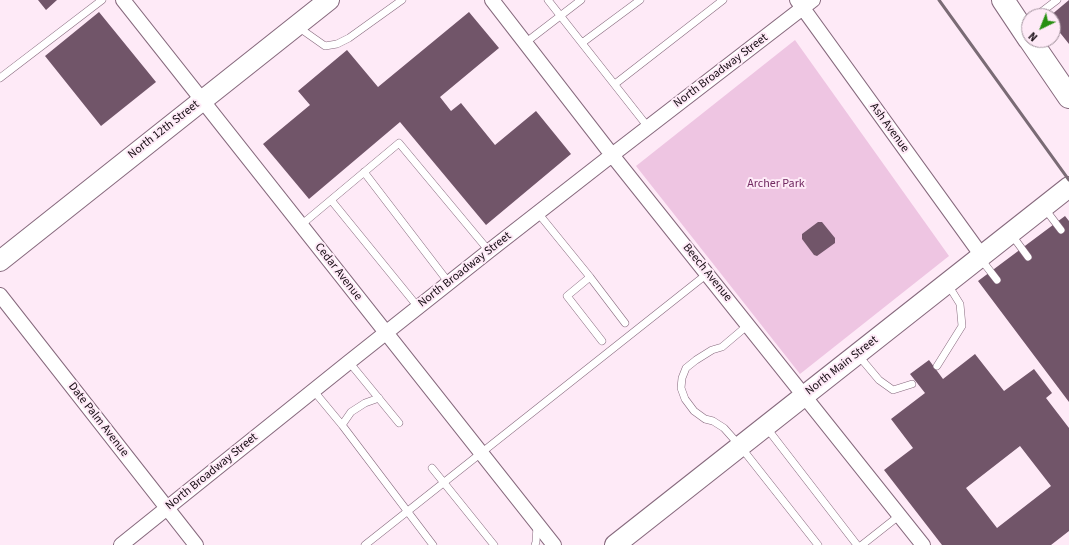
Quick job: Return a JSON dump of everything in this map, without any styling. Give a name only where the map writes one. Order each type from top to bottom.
[{"type":"main road","points":[[1003,0],[1021,20]]},
{"type":"main road","points":[[1040,48],[1069,97]]},
{"type":"street","name":"Cedar Avenue","points":[[123,0],[554,545]]},
{"type":"street","name":"North 12th Street","points":[[0,261],[329,0]]},
{"type":"street","name":"Beech Avenue","points":[[492,0],[612,155],[923,545]]},
{"type":"street","name":"North Broadway Street","points":[[126,544],[167,508],[349,362],[804,3]]},
{"type":"street","name":"Ash Avenue","points":[[804,3],[981,257]]},
{"type":"street","name":"North Main Street","points":[[615,545],[1069,187]]},
{"type":"street","name":"Date Palm Avenue","points":[[0,295],[196,545]]},
{"type":"lane","points":[[0,78],[102,0]]},
{"type":"lane","points":[[296,26],[325,46],[337,44],[349,38],[402,0]]},
{"type":"lane","points":[[548,0],[648,127]]},
{"type":"lane","points":[[525,43],[581,0]]},
{"type":"lane","points":[[582,43],[640,0]]},
{"type":"lane","points":[[615,84],[723,0]]},
{"type":"lane","points":[[1049,8],[1057,0]]},
{"type":"lane","points":[[301,225],[399,143],[489,251]]},
{"type":"lane","points":[[364,172],[449,283]]},
{"type":"lane","points":[[331,200],[418,307]]},
{"type":"lane","points":[[1044,207],[1061,230]]},
{"type":"lane","points":[[538,213],[625,323]]},
{"type":"lane","points":[[1010,233],[1028,256]]},
{"type":"lane","points":[[981,257],[997,280]]},
{"type":"lane","points":[[365,545],[707,274]]},
{"type":"lane","points":[[590,277],[567,296],[602,341]]},
{"type":"lane","points":[[937,366],[962,326],[960,304],[947,283]]},
{"type":"lane","points":[[748,325],[722,347],[712,350],[686,368],[682,378],[681,388],[685,399],[694,411],[705,419],[713,421],[724,428],[740,446],[818,545]]},
{"type":"lane","points":[[857,354],[879,380],[893,390],[912,384]]},
{"type":"lane","points":[[349,362],[399,423]]},
{"type":"lane","points":[[314,390],[433,545]]},
{"type":"lane","points":[[342,425],[351,412],[365,403],[379,398]]},
{"type":"lane","points":[[766,426],[857,545]]},
{"type":"lane","points":[[432,468],[494,545]]},
{"type":"lane","points":[[862,545],[900,515]]},
{"type":"lane","points":[[535,545],[537,524]]},
{"type":"green space","name":"Archer Park","points":[[795,40],[949,256],[800,374],[636,166]]},
{"type":"building","points":[[38,0],[57,0],[46,10]]},
{"type":"building","points":[[1069,0],[1069,44],[1061,34],[1061,8],[1060,8]]},
{"type":"building","points":[[99,12],[156,82],[101,126],[45,56]]},
{"type":"building","points":[[469,12],[499,48],[440,97],[451,111],[461,103],[495,145],[536,111],[571,154],[486,225],[400,122],[309,199],[263,144],[310,105],[298,91],[347,50],[378,87]]},
{"type":"building","points":[[1065,216],[1069,221],[1069,402],[978,281]]},
{"type":"building","points":[[818,222],[822,222],[835,238],[835,243],[817,256],[814,255],[802,239],[802,234]]},
{"type":"building","points":[[975,354],[1004,391],[1034,369],[1052,393],[1046,398],[1069,428],[1069,531],[1051,545],[942,545],[884,470],[913,448],[891,419],[925,393],[910,374],[929,360],[943,379]],"holes":[[[1020,446],[1051,486],[997,528],[966,488]]]},
{"type":"railway","points":[[939,0],[1069,180]]}]
